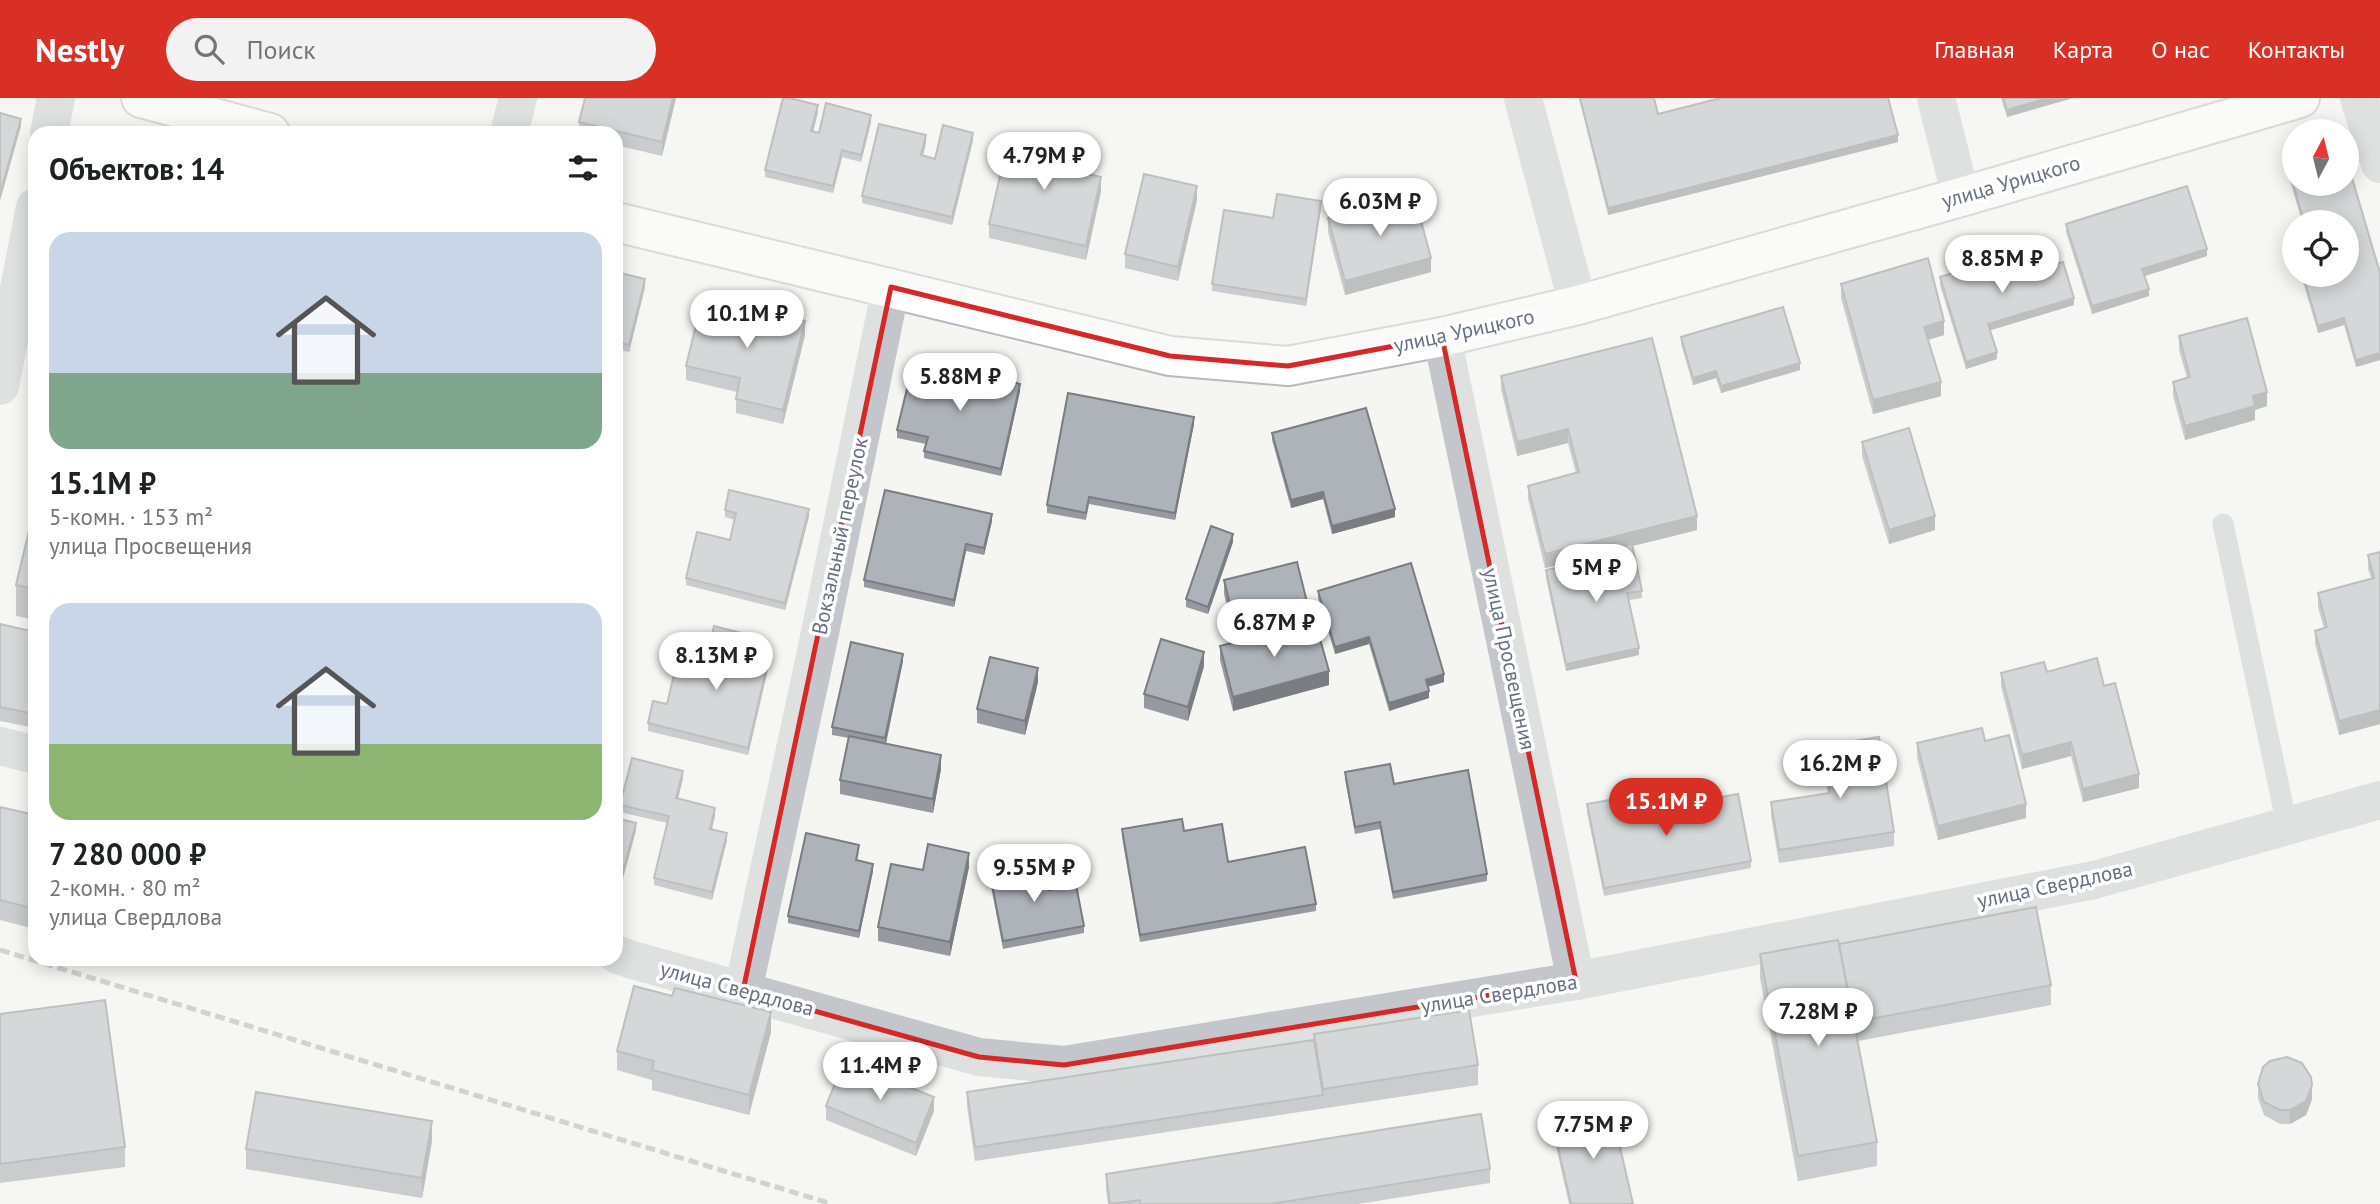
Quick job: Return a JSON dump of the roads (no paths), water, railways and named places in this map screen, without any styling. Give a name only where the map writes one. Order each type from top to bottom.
[{"type":"main road","points":[[141,98],[244,126]]},
{"type":"main road","name":"улица Урицкого","points":[[623,224],[1170,356],[1288,366],[1442,337],[1578,305],[2300,98]]},
{"type":"street","points":[[51,126],[56,98]]},
{"type":"street","points":[[511,126],[518,98]]},
{"type":"street","points":[[1523,98],[1578,305]]},
{"type":"street","points":[[1936,98],[1961,197]]},
{"type":"street","points":[[2359,98],[2380,164]]},
{"type":"street","points":[[0,386],[28,243]]},
{"type":"street","name":"Вокзальный переулок","points":[[743,990],[814,666],[891,287]]},
{"type":"street","name":"улица Просвещения","points":[[1442,337],[1576,981]]},
{"type":"street","points":[[0,746],[28,753]]},
{"type":"street","name":"улица Свердлова","points":[[623,957],[979,1057],[1064,1065],[1576,981],[2094,880],[2380,800]]},
{"type":"lane","points":[[2223,524],[2287,825]]},
{"type":"railway","points":[[0,950],[28,959]]},
{"type":"railway","points":[[52,966],[832,1204]]}]
